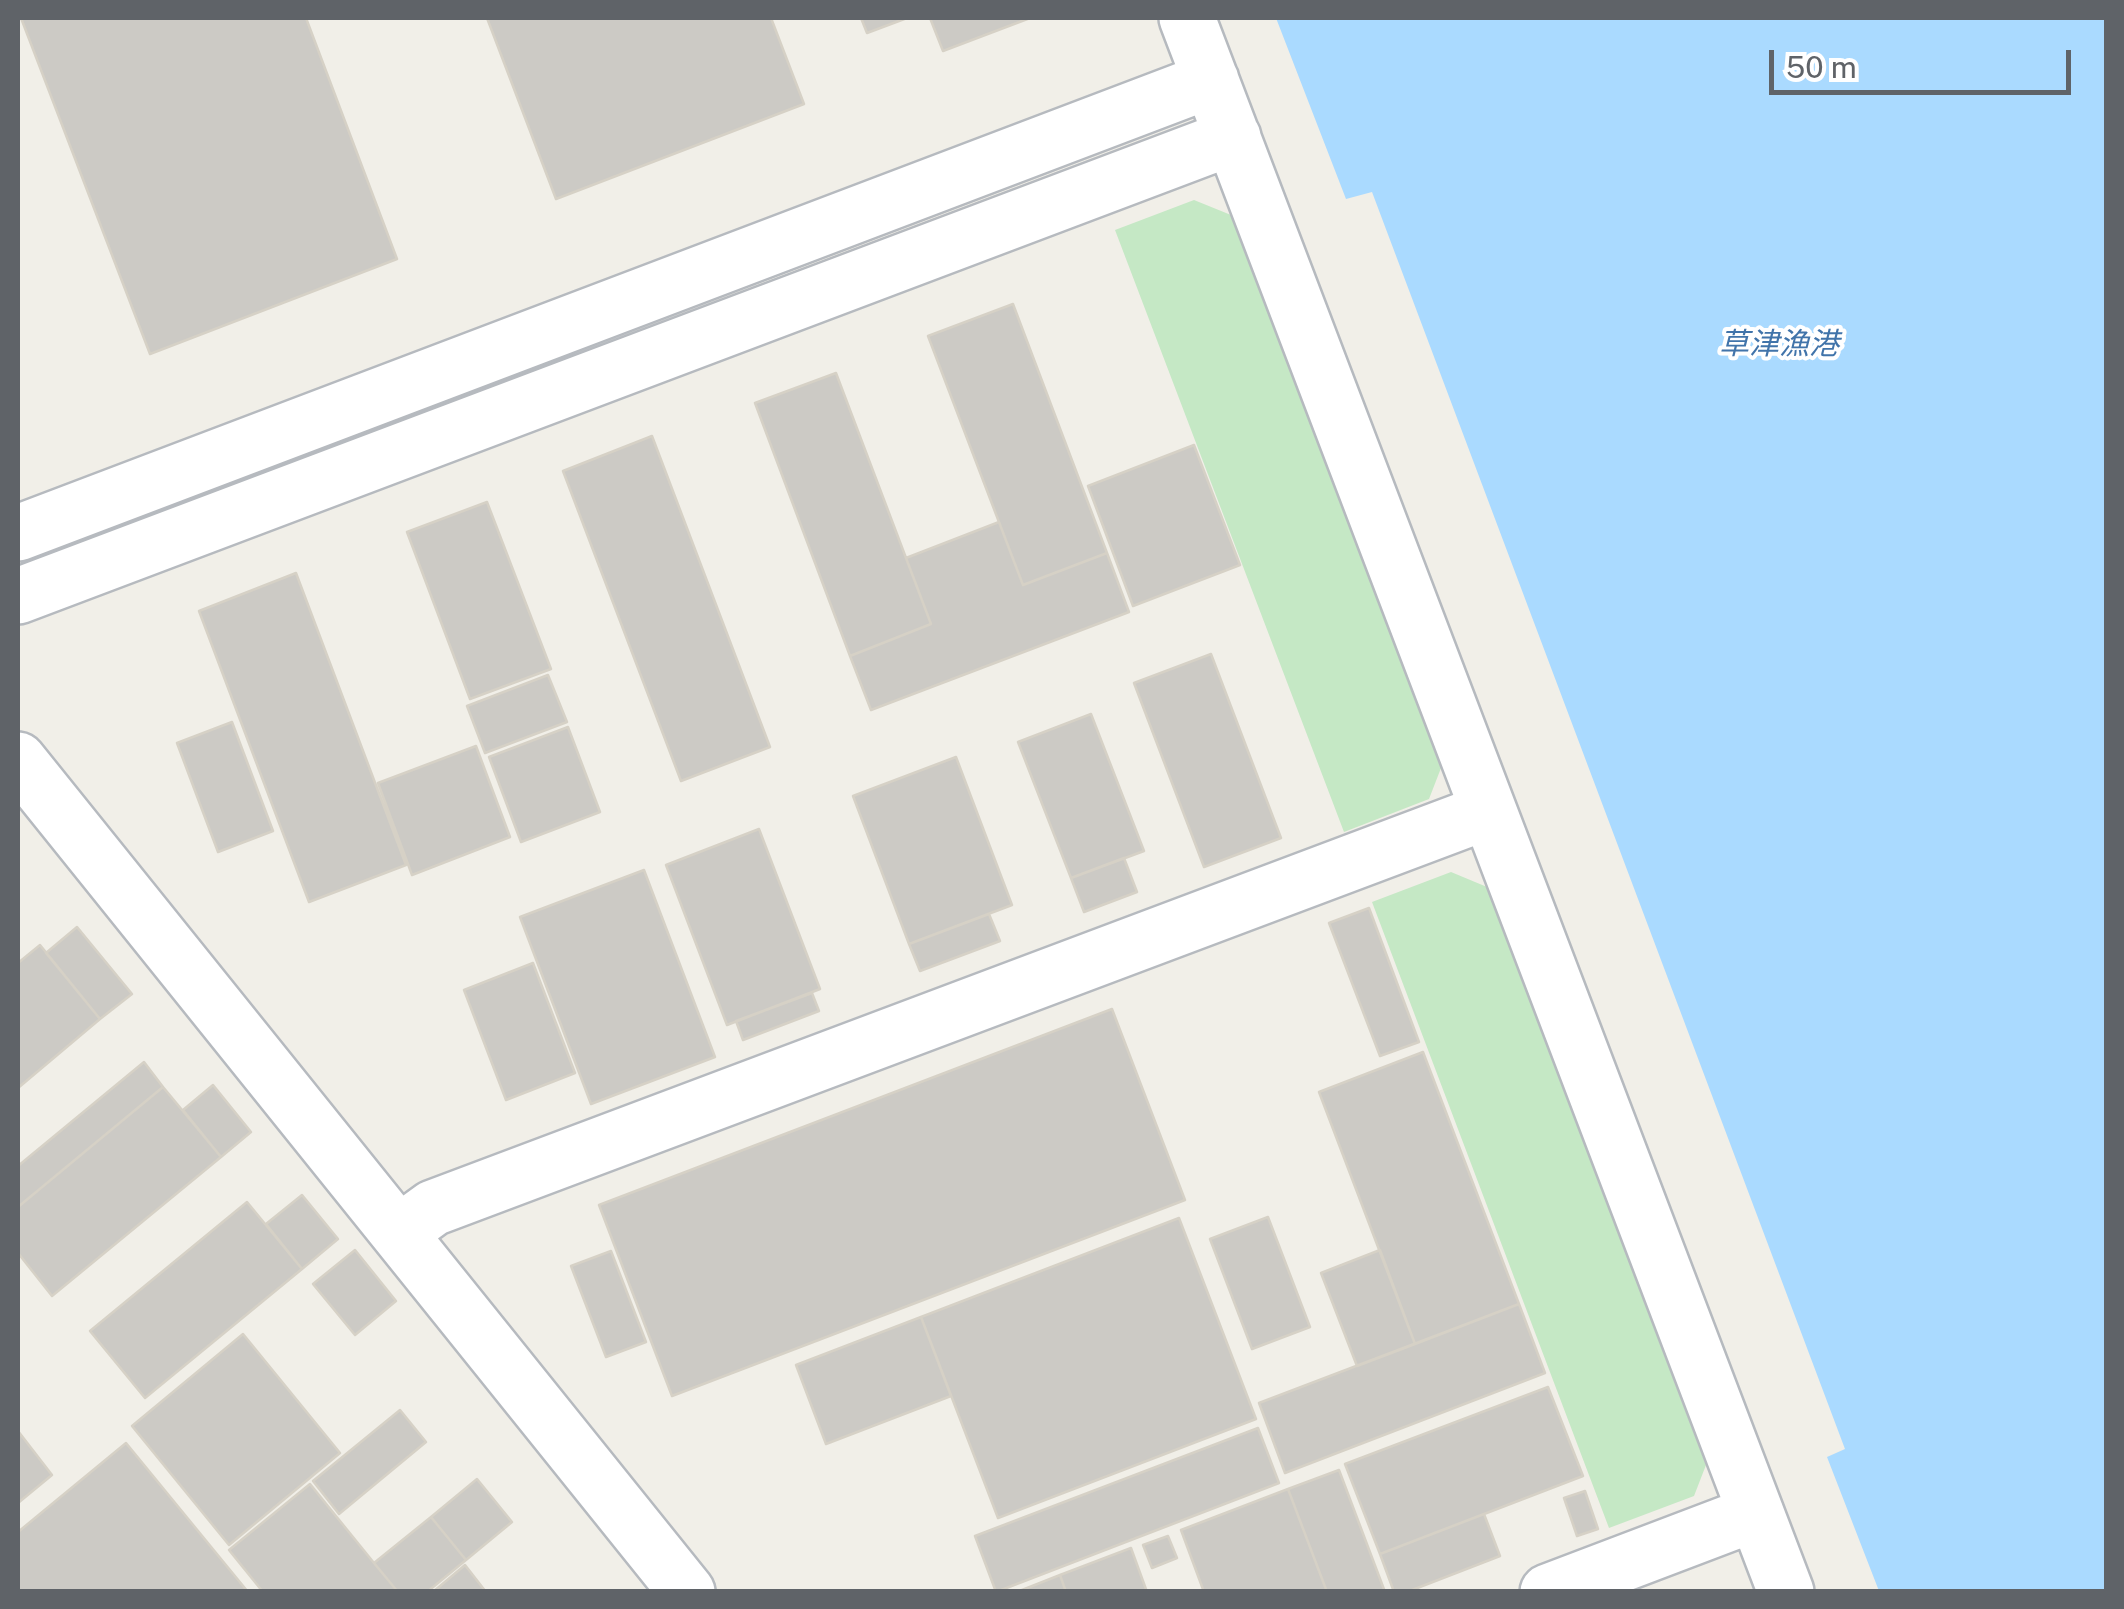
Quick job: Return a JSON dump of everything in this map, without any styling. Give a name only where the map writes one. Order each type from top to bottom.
[{"type":"street","points":[[1187,18],[1786,1592]]},
{"type":"street","points":[[18,533],[1211,80]]},
{"type":"street","points":[[18,596],[1234,137]]},
{"type":"street","points":[[508,347],[530,403]]},
{"type":"street","points":[[18,760],[687,1592]]},
{"type":"street","points":[[400,1232],[433,1208],[1486,812]]},
{"type":"street","points":[[1548,1592],[1756,1513]]},
{"type":"green space","points":[[1194,200],[1231,215],[1441,768],[1429,799],[1344,832],[1115,230]]},
{"type":"green space","points":[[1451,872],[1487,887],[1706,1465],[1694,1496],[1609,1528],[1372,902]]},
{"type":"water","name":"草津漁港","points":[[1276,18],[2106,18],[2106,1591],[1879,1591],[1827,1457],[1845,1449],[1372,192],[1346,199]]},
{"type":"building","points":[[21,18],[306,18],[397,259],[150,354]]},
{"type":"building","points":[[487,18],[771,18],[804,104],[556,199]]},
{"type":"building","points":[[861,18],[907,18],[867,33]]},
{"type":"building","points":[[930,18],[1030,18],[943,51]]},
{"type":"building","points":[[1013,304],[1107,553],[1023,585],[928,336]]},
{"type":"building","points":[[836,373],[931,624],[850,656],[755,403]]},
{"type":"building","points":[[652,436],[770,747],[681,781],[563,471]]},
{"type":"building","points":[[1194,445],[1240,565],[1133,606],[1088,486]]},
{"type":"building","points":[[487,502],[551,669],[470,699],[407,532]]},
{"type":"building","points":[[999,522],[1023,585],[1107,553],[1129,612],[871,710],[850,656],[931,624],[906,558]]},
{"type":"building","points":[[296,573],[406,865],[309,902],[199,611]]},
{"type":"building","points":[[1211,654],[1281,838],[1204,867],[1134,683]]},
{"type":"building","points":[[548,675],[567,722],[485,753],[467,706]]},
{"type":"building","points":[[1091,714],[1144,851],[1071,878],[1018,742]]},
{"type":"building","points":[[232,722],[273,831],[218,852],[177,743]]},
{"type":"building","points":[[568,727],[600,812],[521,842],[489,757]]},
{"type":"building","points":[[476,746],[510,837],[412,875],[378,783]]},
{"type":"building","points":[[956,757],[1012,905],[909,944],[853,796]]},
{"type":"building","points":[[759,829],[820,989],[727,1025],[666,865]]},
{"type":"building","points":[[1124,858],[1137,892],[1084,912],[1071,878]]},
{"type":"building","points":[[644,870],[715,1057],[591,1104],[520,917]]},
{"type":"building","points":[[1369,908],[1419,1042],[1380,1056],[1329,923]]},
{"type":"building","points":[[989,914],[1000,941],[920,971],[909,944]]},
{"type":"building","points":[[77,927],[132,994],[100,1019],[46,953]]},
{"type":"building","points":[[40,945],[100,1019],[18,1088],[18,963]]},
{"type":"building","points":[[533,963],[575,1073],[506,1100],[464,990]]},
{"type":"building","points":[[812,993],[819,1011],[743,1040],[736,1021]]},
{"type":"building","points":[[1112,1009],[1185,1200],[672,1396],[599,1205]]},
{"type":"building","points":[[1423,1052],[1519,1304],[1415,1344],[1319,1092]]},
{"type":"building","points":[[144,1062],[163,1087],[18,1207],[18,1166]]},
{"type":"building","points":[[213,1085],[251,1132],[221,1157],[183,1110]]},
{"type":"building","points":[[163,1087],[221,1157],[52,1296],[18,1253],[18,1207]]},
{"type":"building","points":[[302,1195],[338,1239],[302,1269],[266,1224]]},
{"type":"building","points":[[247,1202],[302,1269],[145,1398],[90,1331]]},
{"type":"building","points":[[1268,1217],[1310,1327],[1252,1349],[1210,1239]]},
{"type":"building","points":[[1179,1218],[1256,1419],[998,1518],[921,1317]]},
{"type":"building","points":[[355,1250],[396,1301],[355,1335],[313,1284]]},
{"type":"building","points":[[1380,1250],[1415,1344],[1357,1366],[1321,1273]]},
{"type":"building","points":[[611,1251],[646,1342],[606,1357],[571,1266]]},
{"type":"building","points":[[1519,1304],[1545,1373],[1285,1473],[1259,1403]]},
{"type":"building","points":[[921,1317],[951,1396],[826,1444],[796,1365]]},
{"type":"building","points":[[243,1334],[340,1453],[229,1545],[132,1426]]},
{"type":"building","points":[[1548,1387],[1583,1476],[1380,1554],[1345,1464]]},
{"type":"building","points":[[400,1410],[426,1442],[339,1514],[313,1481]]},
{"type":"building","points":[[1258,1428],[1279,1483],[996,1592],[975,1536]]},
{"type":"building","points":[[18,1431],[52,1475],[18,1503]]},
{"type":"building","points":[[126,1443],[248,1592],[18,1592],[18,1532]]},
{"type":"building","points":[[1339,1470],[1385,1592],[1327,1592],[1288,1489]]},
{"type":"building","points":[[477,1479],[512,1522],[466,1560],[431,1517]]},
{"type":"building","points":[[310,1484],[398,1592],[263,1592],[229,1550]]},
{"type":"building","points":[[1288,1489],[1327,1592],[1204,1592],[1181,1530]]},
{"type":"building","points":[[1585,1491],[1598,1529],[1577,1536],[1564,1498]]},
{"type":"building","points":[[1484,1514],[1500,1556],[1407,1592],[1394,1592],[1380,1554]]},
{"type":"building","points":[[431,1517],[466,1560],[427,1592],[398,1592],[374,1563]]},
{"type":"building","points":[[1168,1536],[1177,1558],[1152,1568],[1143,1545]]},
{"type":"building","points":[[1131,1548],[1147,1592],[1066,1592],[1060,1575]]},
{"type":"building","points":[[465,1565],[486,1592],[433,1592]]},
{"type":"building","points":[[1060,1575],[1066,1592],[1017,1592]]}]
